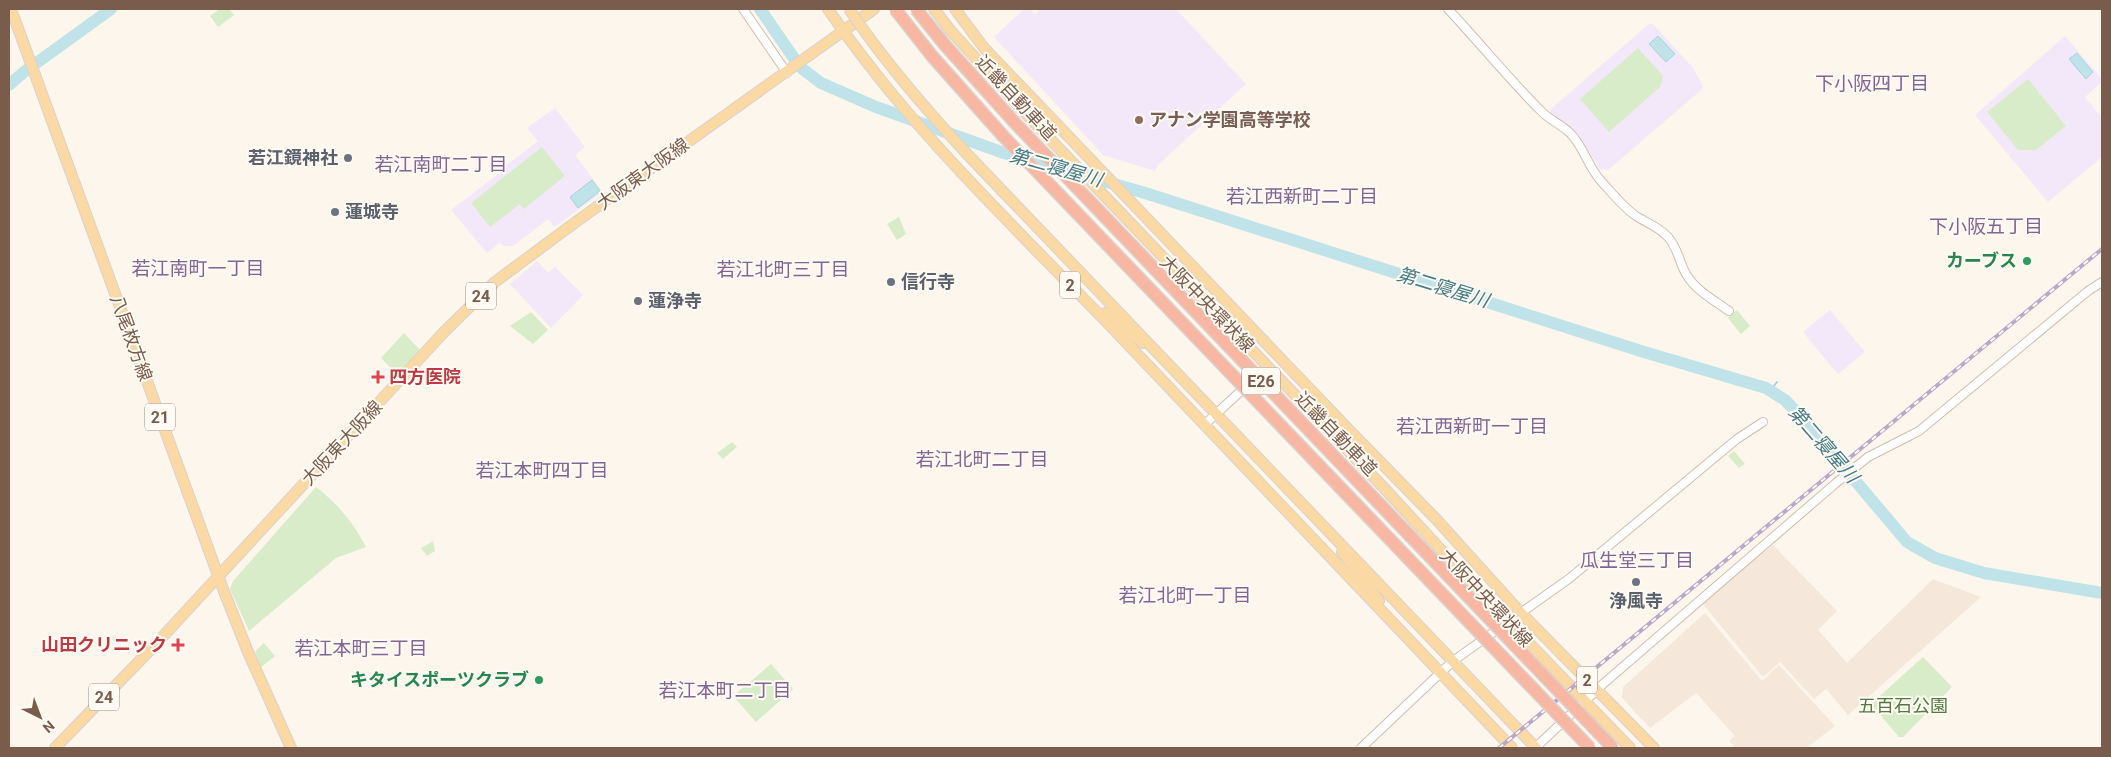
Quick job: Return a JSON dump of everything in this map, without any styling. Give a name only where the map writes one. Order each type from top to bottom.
[{"type":"highway","name":"近畿自動車道","points":[[895,9],[932,56],[1004,137],[1590,748]]},
{"type":"highway","name":"近畿自動車道","points":[[916,9],[950,52],[1016,125],[1612,748]]},
{"type":"main road","name":"八尾枚方線","points":[[11,9],[219,576],[248,652],[292,748]]},
{"type":"main road","name":"2","points":[[828,9],[884,86],[935,146],[1512,748]]},
{"type":"main road","name":"2","points":[[849,9],[917,100],[1535,748]]},
{"type":"main road","name":"大阪東大阪線","points":[[55,748],[154,646],[444,332],[495,282],[874,9]]},
{"type":"main road","name":"大阪中央環状線","points":[[934,9],[950,30],[1028,116],[1630,748]]},
{"type":"main road","name":"2","points":[[955,9],[984,48],[1437,520],[1520,612],[1654,748]]},
{"type":"main road","points":[[1057,272],[1130,333],[1164,358]]},
{"type":"main road","points":[[1315,394],[1383,487]]},
{"type":"main road","points":[[1305,505],[1403,634]]},
{"type":"street","points":[[743,9],[789,71]]},
{"type":"street","points":[[1448,9],[1475,36],[1541,112],[1570,133],[1580,146],[1588,165],[1600,180],[1635,215],[1661,230],[1668,237],[1690,281],[1729,311]]},
{"type":"street","points":[[1535,748],[1584,701],[1836,483],[1868,457],[1919,431],[2102,282]]},
{"type":"street","points":[[1204,425],[1267,367]]},
{"type":"street","points":[[1361,748],[1454,661],[1570,578],[1736,439],[1763,422]]},
{"type":"shaded area","name":"アナン学園高等学校","points":[[1024,9],[1030,9],[1035,14],[1040,9],[1176,9],[1246,84],[1158,165],[1155,171],[1103,155],[994,37]]},
{"type":"shaded area","points":[[1649,24],[1653,24],[1693,68],[1703,86],[1701,90],[1608,170],[1600,169],[1578,134],[1550,112],[1551,109]]},
{"type":"shaded area","points":[[2065,36],[2102,79],[2102,82],[2085,97],[2102,118],[2102,157],[2048,202],[1975,115]]},
{"type":"shaded area","points":[[555,108],[585,147],[575,155],[603,192],[554,227],[548,219],[513,246],[504,246],[499,243],[487,253],[451,210],[538,141],[527,128]]},
{"type":"shaded area","points":[[537,261],[548,273],[555,267],[583,295],[551,328],[510,284]]},
{"type":"shaded area","points":[[1830,310],[1865,352],[1838,374],[1803,332]]},
{"type":"shaded area","points":[[1773,545],[1837,611],[1818,630],[1847,663],[1933,579],[1981,597],[1848,715],[1826,689],[1814,699],[1780,662],[1763,677],[1702,603]]},
{"type":"shaded area","points":[[1705,613],[1762,681],[1779,665],[1835,726],[1807,748],[1736,748],[1729,741],[1735,736],[1696,693],[1650,728],[1622,698],[1623,687]]},
{"type":"green space","points":[[220,9],[229,9],[234,15],[218,27],[210,16]]},
{"type":"green space","points":[[1638,48],[1663,76],[1660,87],[1609,132],[1580,99]]},
{"type":"green space","points":[[2028,79],[2066,126],[2036,150],[2018,150],[1987,112]]},
{"type":"green space","points":[[542,147],[565,176],[524,209],[520,204],[490,227],[471,203]]},
{"type":"green space","points":[[899,217],[906,234],[897,240],[887,224]]},
{"type":"green space","points":[[1737,310],[1750,326],[1741,334],[1728,318]]},
{"type":"green space","points":[[531,312],[548,330],[533,344],[510,326]]},
{"type":"green space","points":[[404,333],[420,350],[397,374],[381,358]]},
{"type":"green space","points":[[732,442],[737,447],[723,459],[717,453]]},
{"type":"green space","points":[[1734,451],[1745,464],[1739,468],[1728,456]]},
{"type":"green space","points":[[316,487],[344,514],[366,547],[336,558],[249,631],[230,589],[233,581]]},
{"type":"green space","points":[[433,541],[435,551],[427,556],[421,548]]},
{"type":"green space","points":[[264,643],[275,656],[260,668],[255,651]]},
{"type":"green space","name":"五百石公園","points":[[1923,657],[1952,687],[1903,737],[1899,737],[1871,704]]},
{"type":"green space","points":[[771,664],[793,689],[756,722],[733,696]]},
{"type":"water","points":[[1658,36],[1675,54],[1666,62],[1649,44]]},
{"type":"water","points":[[2077,53],[2093,72],[2086,79],[2069,59]]},
{"type":"water","points":[[592,180],[600,191],[578,208],[570,197]]},
{"type":"waterway","name":"第二寝屋川","points":[[9,85],[111,9]]},
{"type":"waterway","name":"第二寝屋川","points":[[760,9],[800,67],[821,83],[876,107],[1004,153],[1142,192],[1644,352],[1766,388],[1785,400],[1804,420],[1907,542],[1935,558],[1984,573],[2102,593]]},
{"type":"waterway","points":[[1770,391],[1777,382]]},
{"type":"railway","points":[[1499,748],[2102,249]]},
{"type":"place","name":"アナン学園高等学校","points":[[1139,120]]},
{"type":"place","name":"若江鏡神社","points":[[348,158]]},
{"type":"place","name":"蓮城寺","points":[[335,212]]},
{"type":"place","name":"カーブス","points":[[2027,261]]},
{"type":"place","name":"信行寺","points":[[891,282]]},
{"type":"place","name":"蓮浄寺","points":[[638,301]]},
{"type":"place","name":"四方医院","points":[[378,377]]},
{"type":"place","name":"浄風寺","points":[[1636,582]]},
{"type":"place","name":"山田クリニック","points":[[178,645]]},
{"type":"place","name":"キタイスポーツクラブ","points":[[539,680]]},
{"type":"district","name":"下小阪四丁目","points":[[1872,83]]},
{"type":"district","name":"若江南町二丁目","points":[[441,164]]},
{"type":"district","name":"若江西新町二丁目","points":[[1302,196]]},
{"type":"district","name":"下小阪五丁目","points":[[1986,226]]},
{"type":"district","name":"若江南町一丁目","points":[[198,268]]},
{"type":"district","name":"若江北町三丁目","points":[[783,269]]},
{"type":"district","name":"若江西新町一丁目","points":[[1472,426]]},
{"type":"district","name":"若江北町二丁目","points":[[982,459]]},
{"type":"district","name":"若江本町四丁目","points":[[542,470]]},
{"type":"district","name":"瓜生堂三丁目","points":[[1637,560]]},
{"type":"district","name":"若江北町一丁目","points":[[1185,595]]},
{"type":"district","name":"若江本町三丁目","points":[[361,648]]},
{"type":"district","name":"若江本町二丁目","points":[[725,690]]}]
